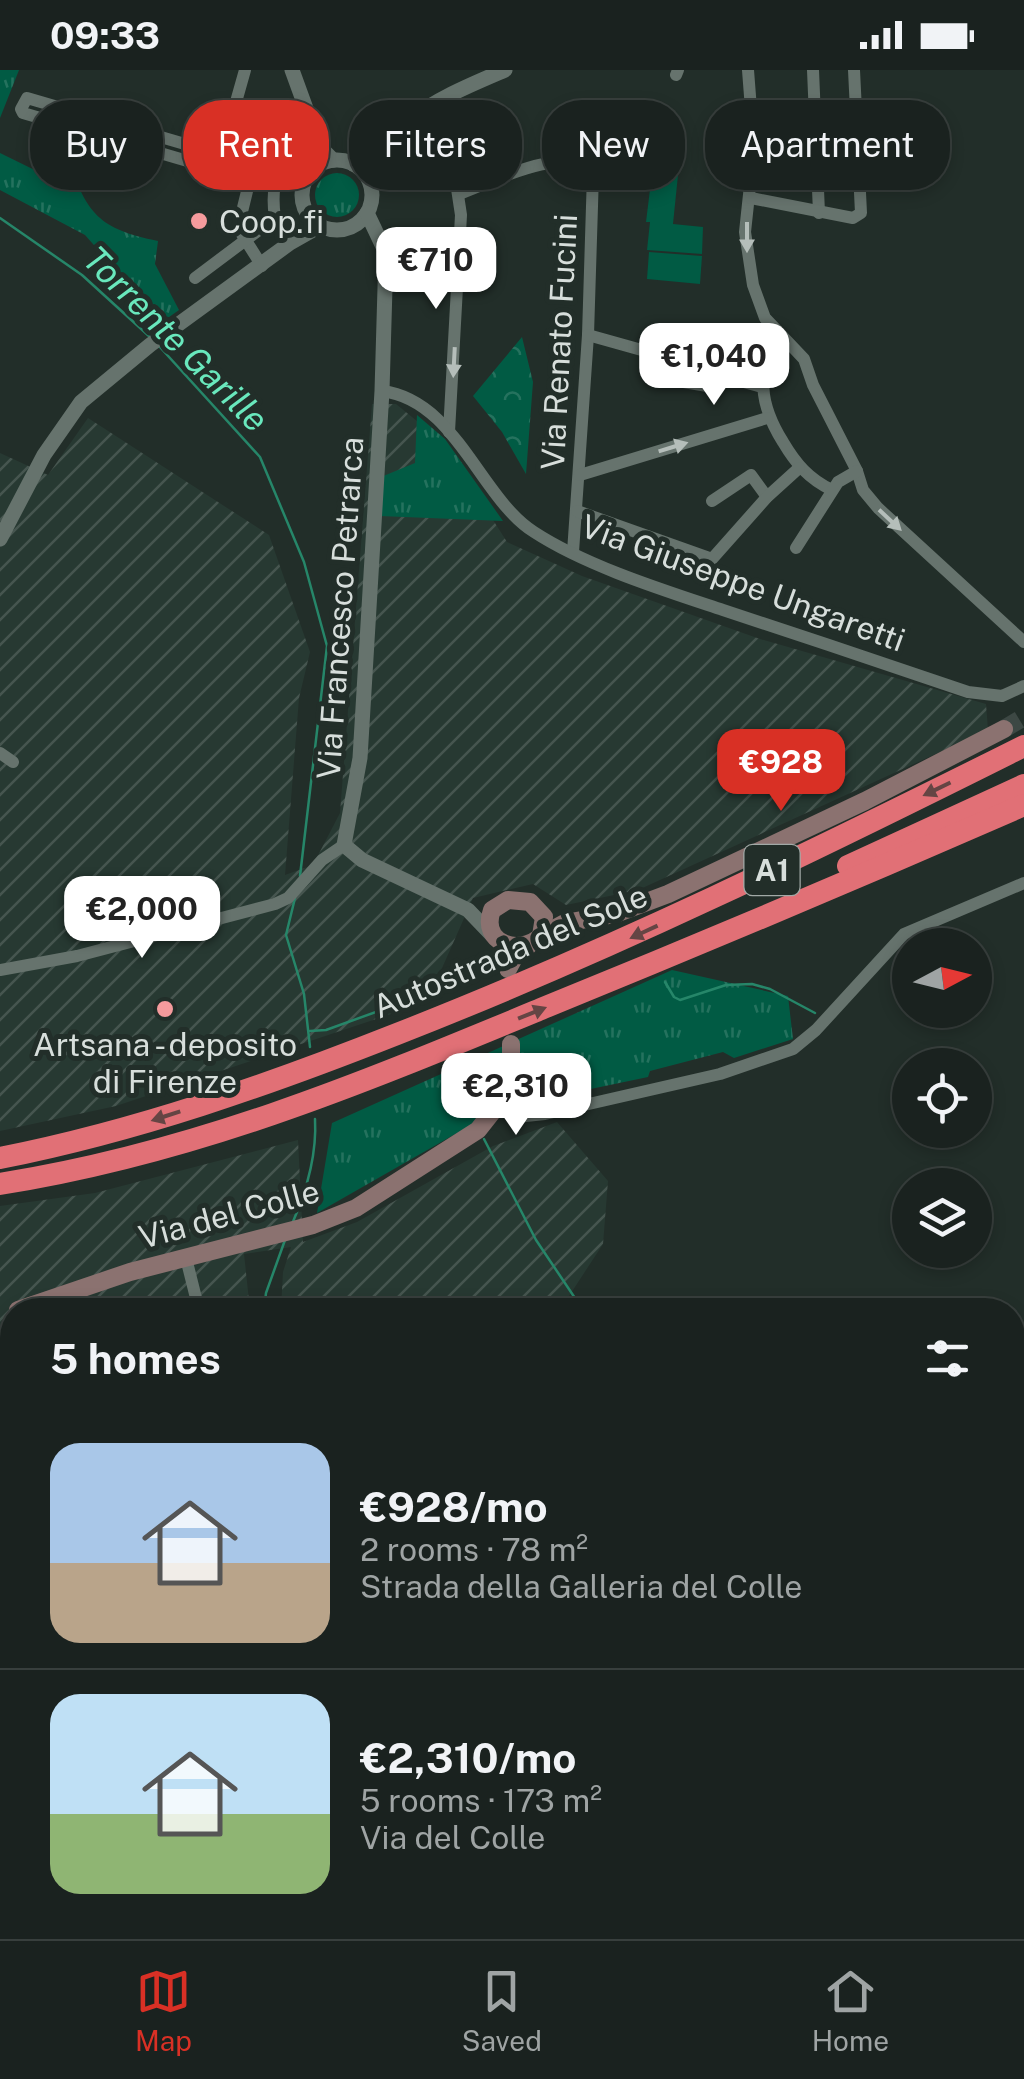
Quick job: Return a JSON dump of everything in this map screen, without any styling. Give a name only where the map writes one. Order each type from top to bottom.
[{"type":"highway","name":"Autostrada del Sole","points":[[0,1158],[74,1144],[140,1125],[334,1059],[517,988],[625,940],[1024,746]]},
{"type":"highway","name":"Autostrada del Sole","points":[[602,984],[946,818],[1024,785]]},
{"type":"highway","name":"Autostrada del Sole","points":[[0,1184],[74,1172],[219,1134],[345,1091],[1024,805]]},
{"type":"main road","points":[[565,923],[524,900],[508,900],[496,906],[488,922],[496,939],[535,941],[565,923],[615,914],[668,894],[865,801],[1004,729]]},
{"type":"main road","points":[[535,941],[544,923],[541,910]]},
{"type":"main road","points":[[502,1101],[510,1072],[511,1044]]},
{"type":"main road","name":"Via del Colle","points":[[50,1298],[314,1225],[356,1208],[478,1130],[502,1101]]},
{"type":"street","points":[[237,100],[246,70]]},
{"type":"street","points":[[292,70],[303,100]]},
{"type":"street","points":[[438,100],[505,70]]},
{"type":"street","points":[[748,70],[754,148],[745,232],[750,271],[765,318],[804,359],[812,385],[863,490],[1024,642]]},
{"type":"street","points":[[813,70],[819,213]]},
{"type":"street","points":[[751,198],[852,218],[860,213],[854,70]]},
{"type":"street","points":[[27,98],[188,153],[24,113],[21,108],[27,98]]},
{"type":"street","points":[[329,156],[349,163]]},
{"type":"street","points":[[329,162],[333,160]]},
{"type":"street","name":"Via Renato Fucini","points":[[459,194],[547,162],[576,163],[591,170],[594,179],[580,475],[572,552]]},
{"type":"street","points":[[247,190],[238,228],[262,266]]},
{"type":"street","points":[[195,278],[275,218],[273,190]]},
{"type":"street","points":[[303,190],[306,210],[320,226],[361,229],[380,238]]},
{"type":"street","points":[[348,228],[368,213],[371,190]]},
{"type":"street","points":[[449,432],[462,238],[458,190]]},
{"type":"street","points":[[290,244],[306,210]]},
{"type":"street","name":"Via Francesco Petrarca","points":[[344,845],[358,784],[382,391],[386,267],[384,246],[368,213]]},
{"type":"street","points":[[0,539],[44,455],[81,402],[150,345],[320,226]]},
{"type":"street","points":[[776,331],[762,387],[767,418],[799,468],[832,490]]},
{"type":"street","points":[[588,335],[663,356],[671,339],[718,352],[713,386],[678,381]]},
{"type":"street","points":[[715,374],[762,387]]},
{"type":"street","name":"Via Giuseppe Ungaretti","points":[[382,391],[412,402],[449,432],[469,453],[512,514],[543,538],[572,552],[661,589],[968,692],[1002,696],[1024,686]]},
{"type":"street","points":[[580,475],[767,418]]},
{"type":"street","points":[[712,501],[751,475],[767,497],[799,468]]},
{"type":"street","points":[[796,548],[838,482],[856,471]]},
{"type":"street","name":"Via Renato Fucini","points":[[576,511],[712,559],[767,497]]},
{"type":"street","points":[[0,753],[13,762]]},
{"type":"street","points":[[0,970],[78,956],[275,904],[288,898],[322,860],[344,845],[362,860],[468,910],[496,939]]},
{"type":"street","points":[[502,1101],[545,1114],[720,1074],[792,1050],[816,1030],[904,934],[1024,882]]},
{"type":"street","points":[[468,910],[496,906]]},
{"type":"street","points":[[186,1258],[196,1298]]},
{"type":"shaded area","points":[[372,404],[396,404],[445,444],[507,542],[582,576],[760,639],[986,704],[988,730],[638,890],[566,905],[533,884],[473,898],[427,1002],[116,1106],[0,1131],[0,453],[48,475],[88,418],[269,535],[310,652],[299,698],[285,875],[313,865],[340,813]]},
{"type":"shaded area","points":[[557,1122],[608,1181],[603,1244],[570,1298],[282,1298],[283,1272],[291,1247],[244,1254],[249,1298],[0,1298],[0,1206],[95,1193],[298,1140],[303,1242],[357,1222],[493,1146]]},
{"type":"green space","points":[[0,70],[19,70],[0,118]]},
{"type":"green space","points":[[0,153],[30,168],[30,190],[81,190],[89,206],[109,224],[158,241],[155,264],[179,310],[162,322],[85,235],[0,190]]},
{"type":"green space","points":[[337,173],[349,177],[349,190],[358,190],[353,211],[337,217],[321,211],[315,195],[316,190],[329,190],[329,175]]},
{"type":"green space","points":[[650,190],[676,190],[673,224],[703,227],[702,254],[647,250],[650,222],[646,222]]},
{"type":"green space","points":[[649,252],[702,256],[700,284],[647,279]]},
{"type":"green space","points":[[522,337],[533,382],[526,474],[502,432],[473,396]]},
{"type":"green space","points":[[417,415],[445,439],[503,521],[380,516],[381,477],[415,463]]},
{"type":"green space","points":[[672,970],[788,996],[793,1039],[734,1058],[723,1052],[650,1071],[648,1077],[519,1104],[464,1129],[317,1213],[332,1123]]},
{"type":"waterway","name":"Torrente Garille","points":[[0,218],[82,275],[150,337]]},
{"type":"waterway","name":"Torrente Garille","points":[[159,346],[260,457],[304,562],[327,646],[300,876]]},
{"type":"waterway","name":"Torrente Garille","points":[[295,898],[286,935],[304,994],[310,1047]]},
{"type":"waterway","points":[[665,982],[680,1000],[726,985],[752,984],[815,1013]]},
{"type":"waterway","points":[[310,1031],[326,1030],[434,991],[437,997]]},
{"type":"waterway","points":[[469,1061],[477,1083],[478,1104]]},
{"type":"waterway","name":"Torrente Garille","points":[[292,1224],[310,1172],[315,1119]]},
{"type":"waterway","points":[[484,1139],[536,1240],[575,1298]]},
{"type":"waterway","name":"Torrente Garille","points":[[265,1298],[285,1240]]},
{"type":"tunnel","points":[[1004,729],[1024,717]]},
{"type":"place","name":"Coop.fi","points":[[199,221]]},
{"type":"place","name":"Artsana - deposito di Firenze","points":[[165,1009]]}]
